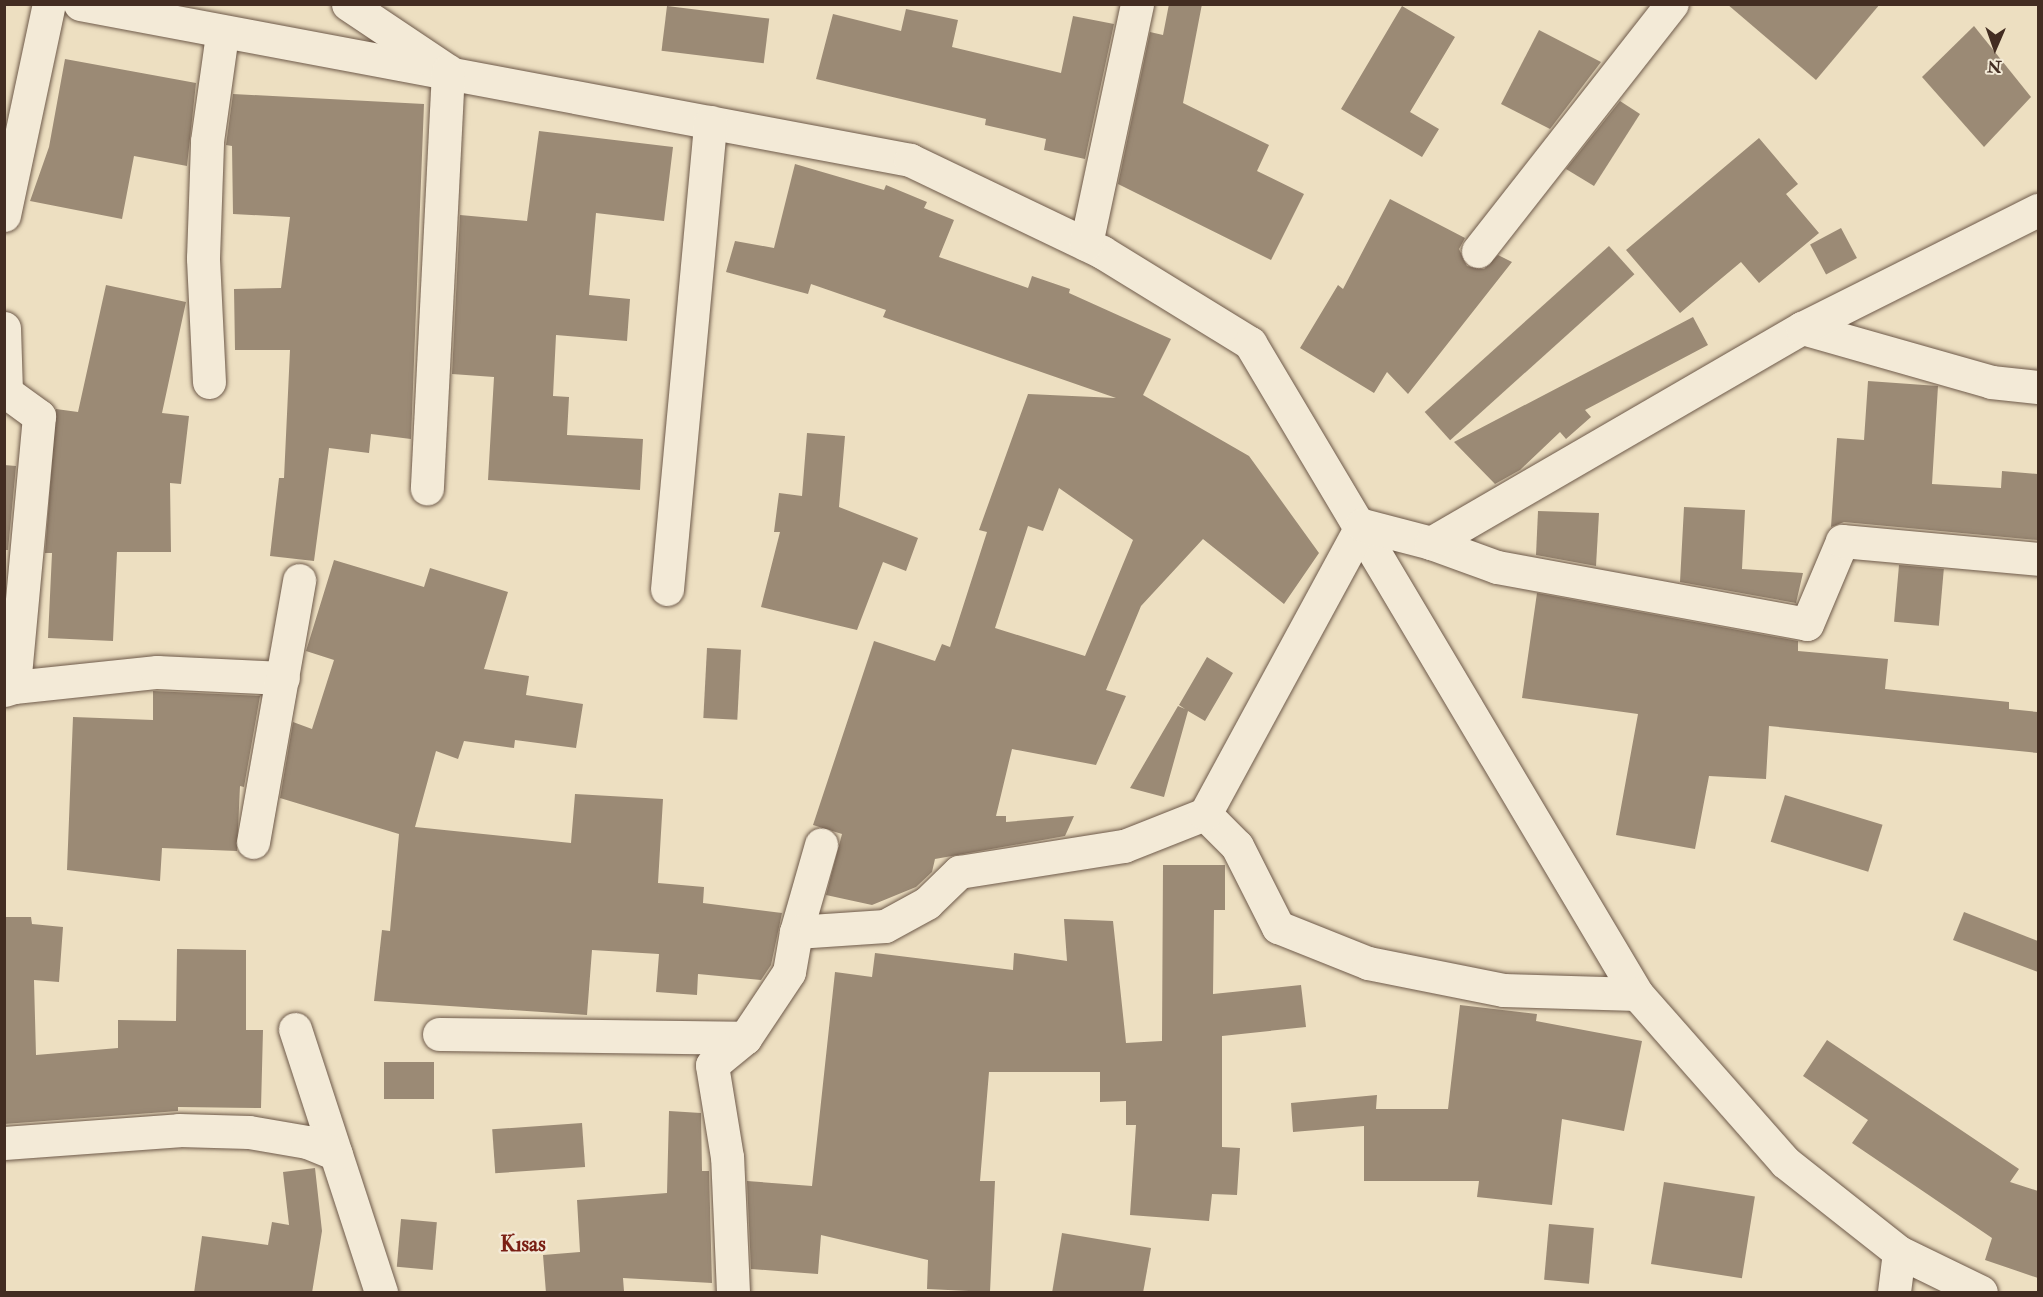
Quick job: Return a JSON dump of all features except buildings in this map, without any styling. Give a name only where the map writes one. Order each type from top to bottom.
[{"type":"street","points":[[4,215],[49,4]]},
{"type":"street","points":[[80,4],[222,34],[448,71],[910,160],[1086,244],[1250,343],[1362,525],[1637,994],[1785,1162],[1899,1252],[1981,1293]]},
{"type":"street","points":[[348,4],[448,71]]},
{"type":"street","points":[[1086,244],[1137,4]]},
{"type":"street","points":[[1478,251],[1672,4]]},
{"type":"street","points":[[209,382],[204,258],[207,141],[222,34]]},
{"type":"street","points":[[427,488],[448,71]]},
{"type":"street","points":[[668,589],[710,122]]},
{"type":"street","points":[[1431,543],[1802,328],[2038,210]]},
{"type":"street","points":[[4,328],[6,392],[39,416],[9,688],[157,672],[283,678]]},
{"type":"street","points":[[1802,328],[1991,382],[2038,387]]},
{"type":"street","points":[[1362,525],[1431,543],[1497,567],[1807,624],[1842,541],[2038,559]]},
{"type":"street","points":[[796,932],[885,926],[927,903],[958,872],[1124,846],[1205,814],[1362,525]]},
{"type":"street","points":[[253,842],[299,580]]},
{"type":"street","points":[[1205,814],[1237,846],[1278,927],[1368,963],[1503,990],[1637,994]]},
{"type":"street","points":[[733,1293],[727,1157],[712,1065],[745,1038],[789,972],[796,932],[820,845]]},
{"type":"street","points":[[295,1029],[381,1293]]},
{"type":"street","points":[[439,1034],[745,1038]]},
{"type":"street","points":[[4,1143],[179,1130],[249,1132],[307,1142],[336,1154]]},
{"type":"street","points":[[1894,1293],[1899,1252]]},
{"type":"district","name":"Kısas","points":[[523,1245]]}]
